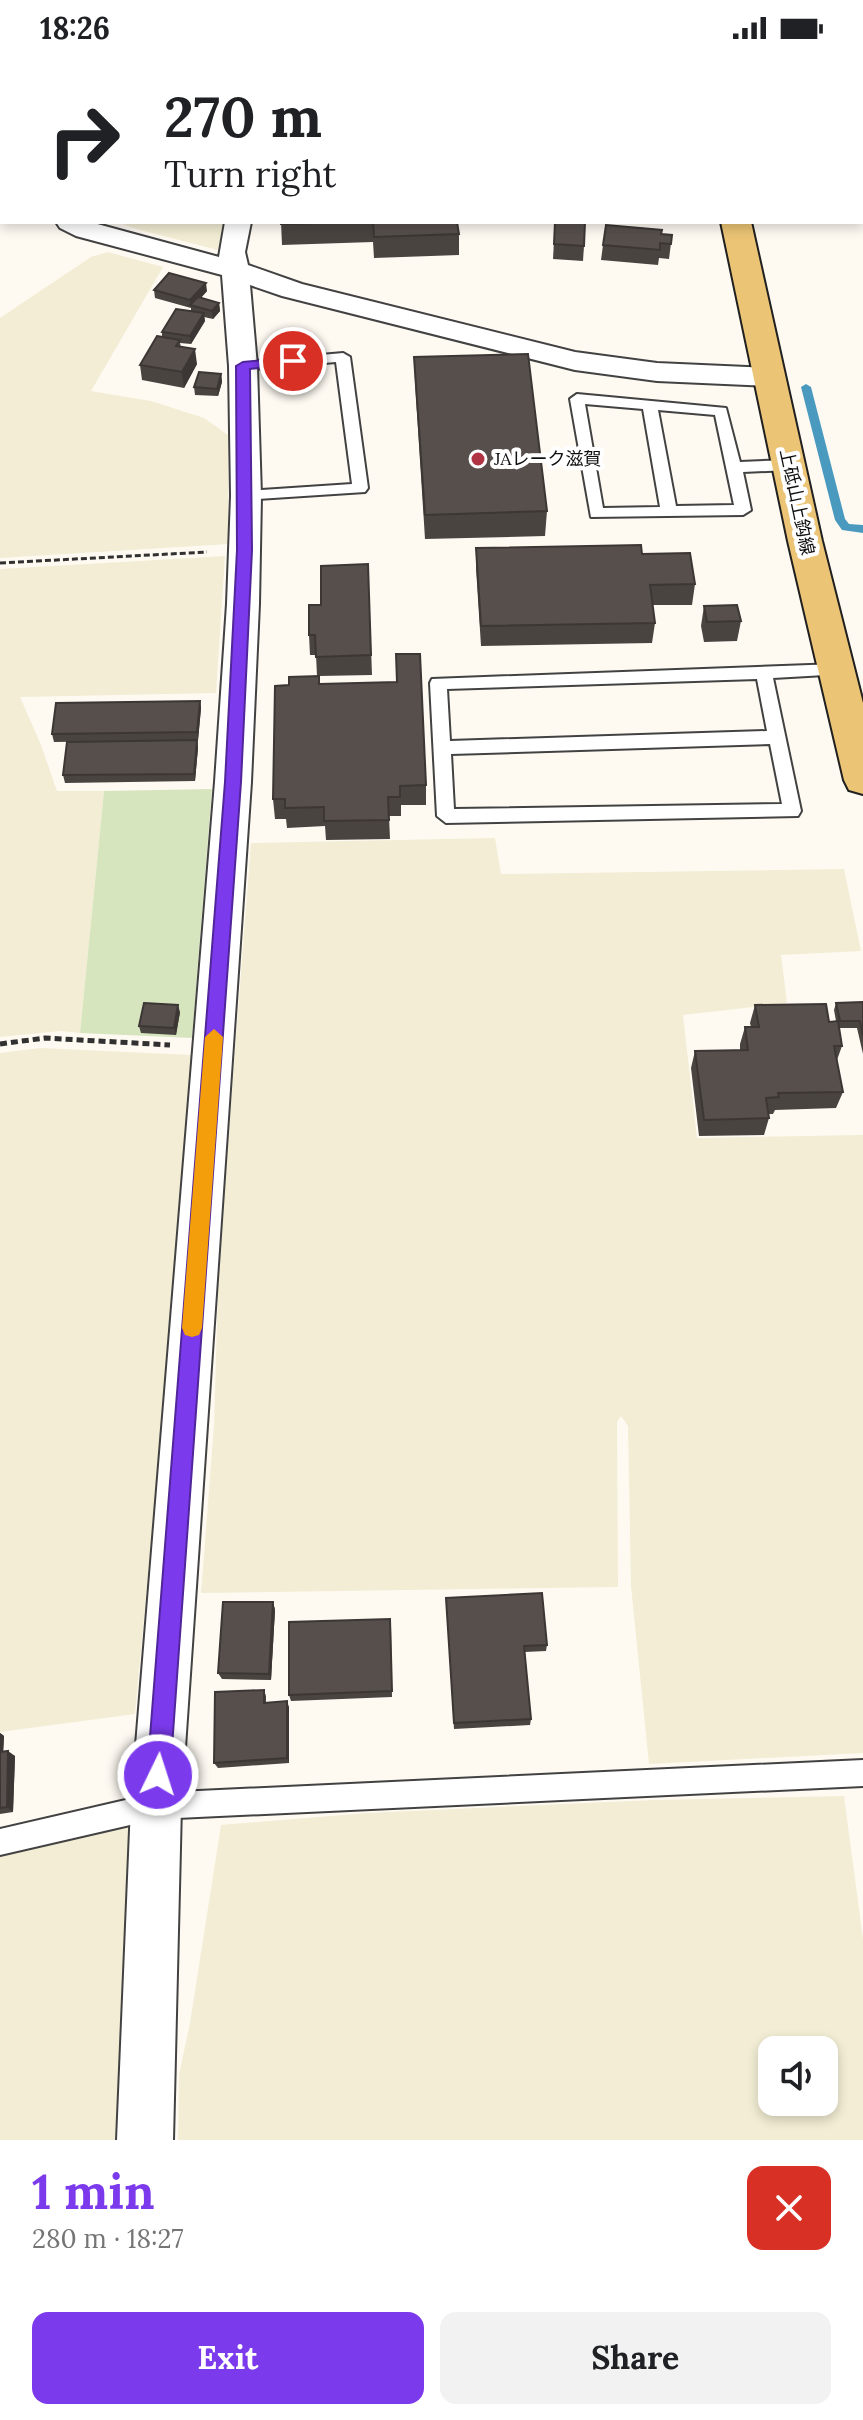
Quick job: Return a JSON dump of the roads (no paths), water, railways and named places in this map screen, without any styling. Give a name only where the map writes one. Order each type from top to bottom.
[{"type":"main road","name":"上砥山上鈎線","points":[[736,224],[863,780]]},
{"type":"street","points":[[73,224],[85,230],[235,270],[292,290],[575,361],[657,372],[770,377]]},
{"type":"street","points":[[145,2140],[156,1806],[233,782],[246,496],[243,366],[232,252],[238,224]]},
{"type":"lane","points":[[243,366],[343,357],[360,488],[246,496]]},
{"type":"lane","points":[[577,399],[650,405],[721,411],[743,510],[596,513],[577,399]]},
{"type":"lane","points":[[650,405],[669,511]]},
{"type":"lane","points":[[734,467],[789,465]]},
{"type":"lane","points":[[764,673],[792,811],[446,816],[438,683],[837,670]]},
{"type":"lane","points":[[442,748],[777,737]]},
{"type":"lane","points":[[0,1842],[156,1806],[863,1773]]},
{"type":"waterway","points":[[806,387],[840,520],[846,527],[863,529]]},
{"type":"place","name":"JAレーク滋賀","points":[[478,459]]}]
